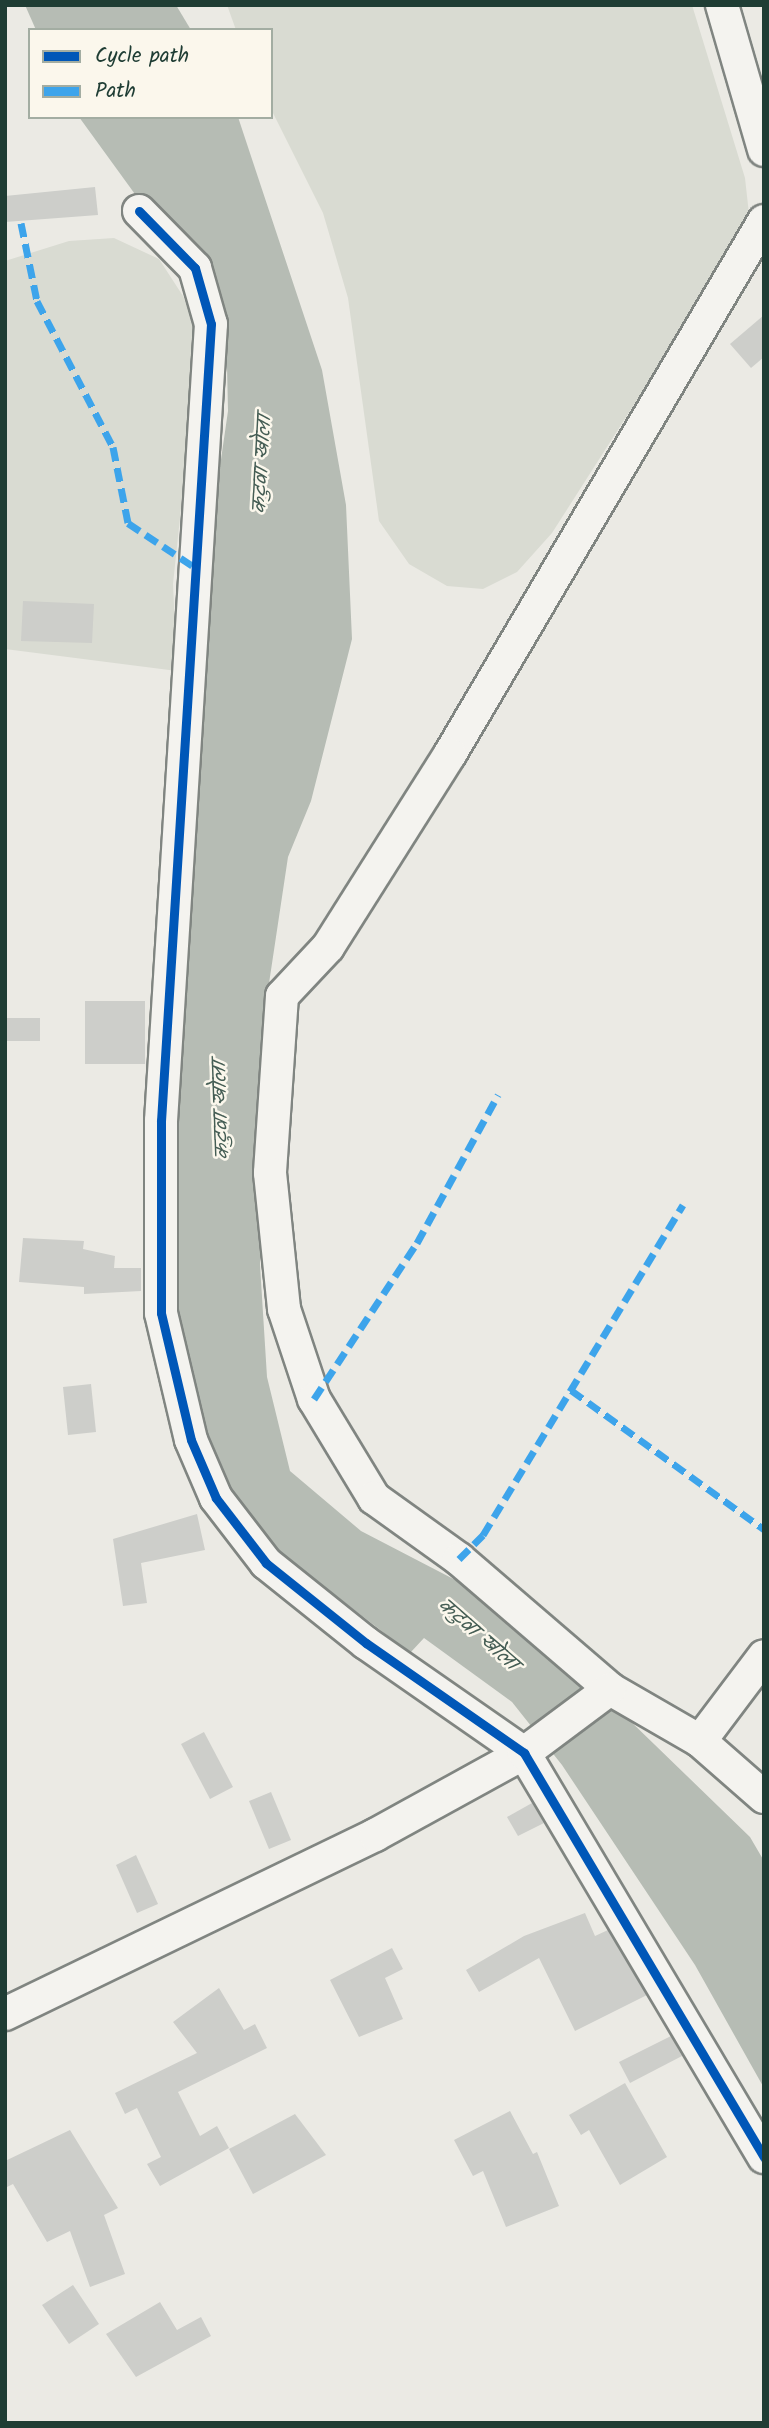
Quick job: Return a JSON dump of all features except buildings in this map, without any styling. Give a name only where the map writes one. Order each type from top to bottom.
[{"type":"street","points":[[722,5],[764,150]]},
{"type":"street","points":[[139,211],[195,268],[211,324],[161,1121],[161,1313],[178,1399],[216,1498],[266,1563],[366,1643],[524,1753],[764,2157]]},
{"type":"street","points":[[764,221],[450,754],[328,947],[290,982],[276,1043],[270,1172],[284,1309],[314,1399],[373,1498],[459,1559],[610,1689],[700,1741],[764,1797]]},
{"type":"street","points":[[700,1741],[764,1656]]},
{"type":"street","points":[[5,2014],[375,1835],[524,1753],[610,1689]]},
{"type":"shaded area","points":[[227,5],[692,5],[745,178],[750,223],[552,533],[517,572],[483,589],[447,586],[409,564],[379,521],[348,298],[323,213],[273,113],[273,28],[235,28]]},
{"type":"shaded area","points":[[114,238],[159,259],[183,296],[199,338],[173,584],[177,671],[5,649],[5,261],[69,241]]},
{"type":"water","points":[[25,5],[176,5],[190,28],[35,28]]},
{"type":"water","name":"कटुवा खोला","points":[[80,119],[239,119],[322,370],[346,505],[352,639],[311,801],[288,857],[268,990],[260,1265],[267,1377],[290,1471],[361,1531],[465,1585],[591,1683],[750,1837],[764,1861],[764,2088],[695,1965],[562,1765],[512,1702],[424,1638],[410,1653],[259,1536],[215,1467],[176,1330],[167,1189],[187,995],[205,570],[228,411],[226,322],[212,276],[153,219]]},
{"type":"marked path","points":[[21,223],[37,301],[113,447],[128,523],[193,566]]},
{"type":"marked path","points":[[314,1399],[417,1243],[498,1095]]},
{"type":"marked path","points":[[459,1559],[483,1535],[683,1205]]},
{"type":"marked path","points":[[571,1390],[764,1529]]},
{"type":"cycle path","points":[[139,211],[195,268],[211,324],[161,1121],[161,1313],[191,1440],[216,1498],[266,1563],[366,1643],[524,1753],[764,2157]]}]
